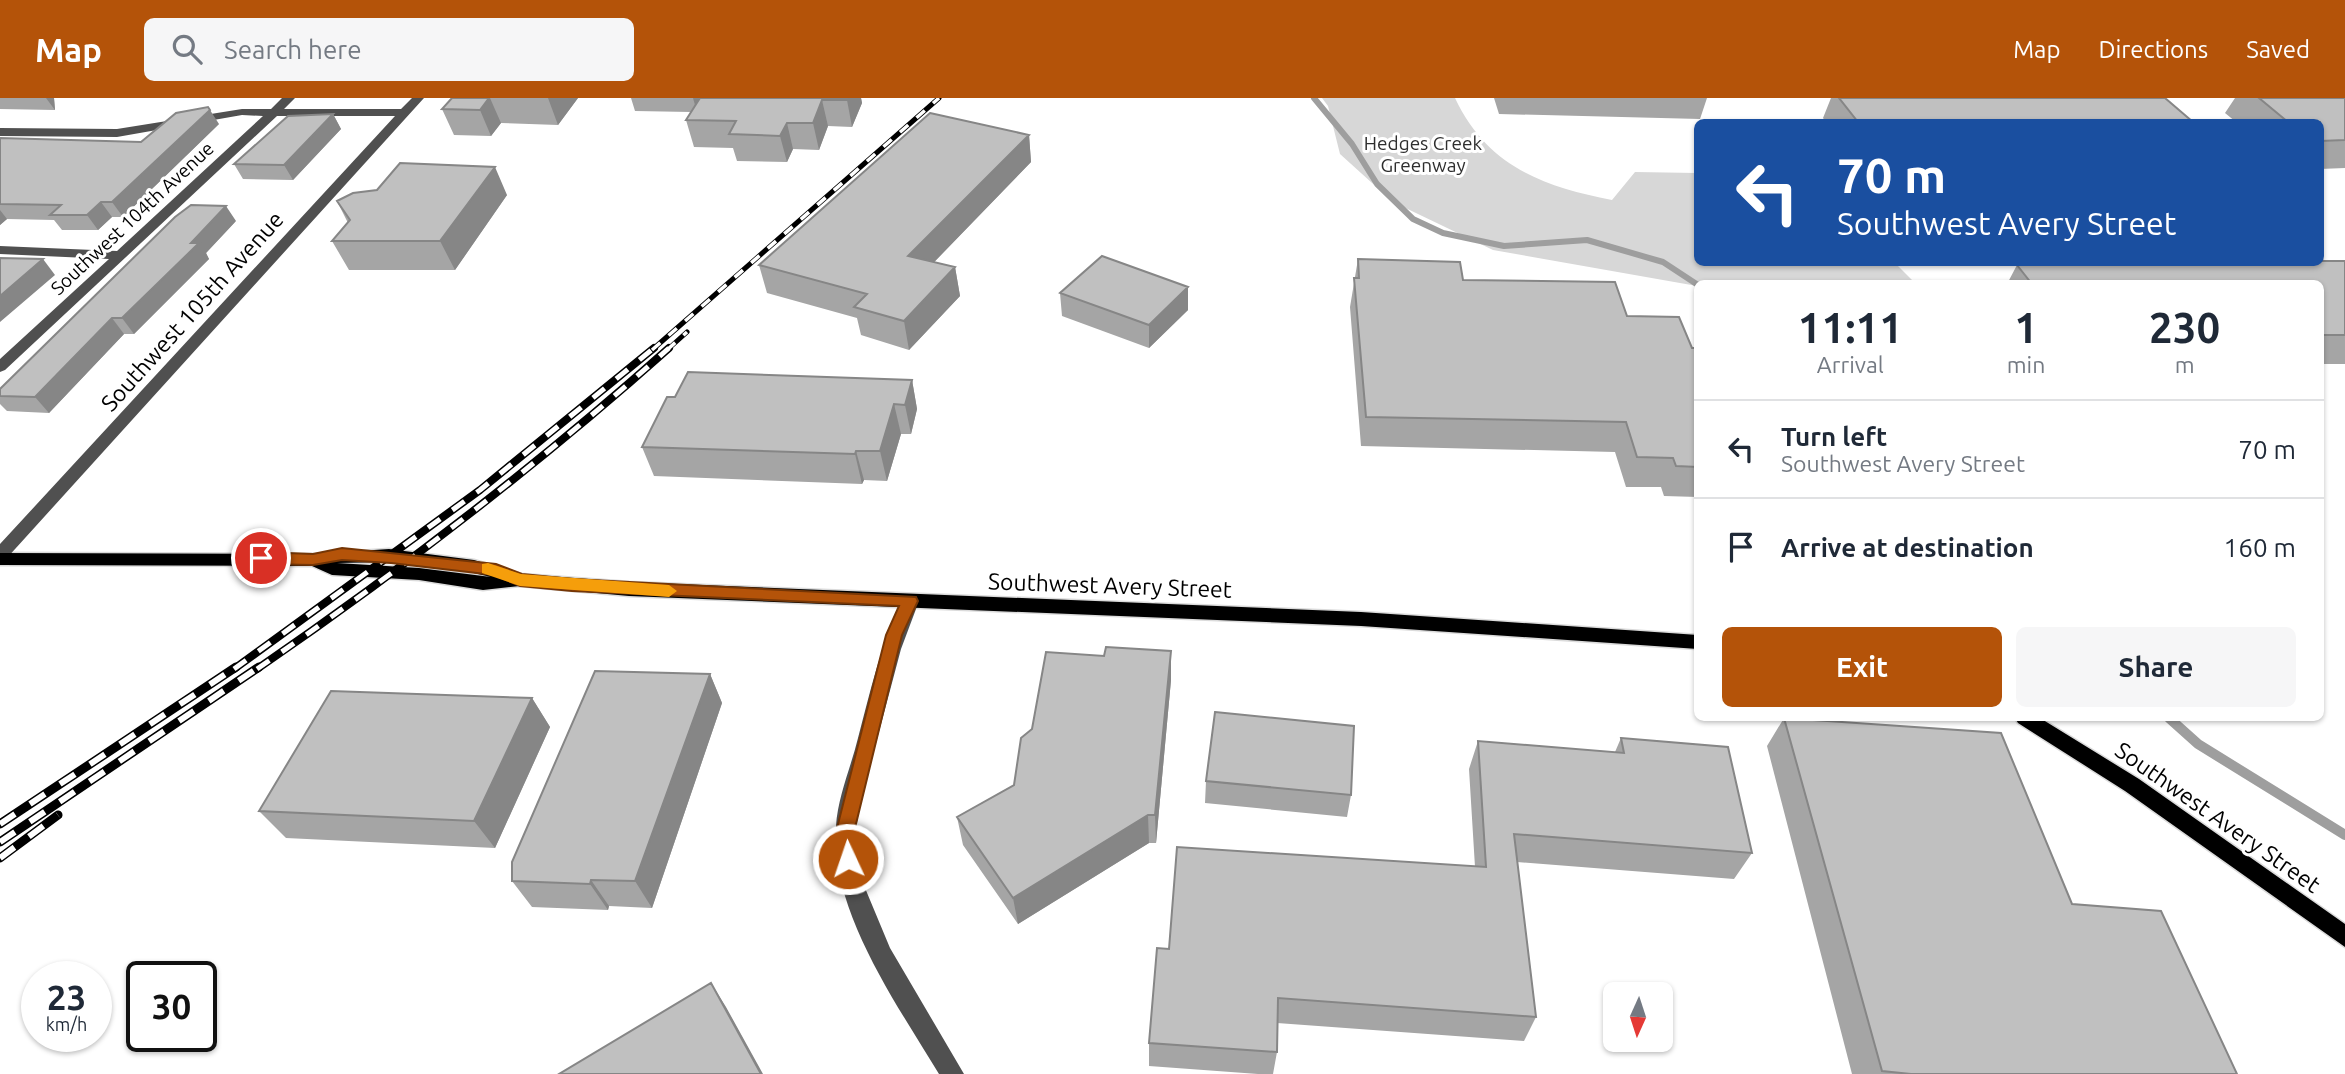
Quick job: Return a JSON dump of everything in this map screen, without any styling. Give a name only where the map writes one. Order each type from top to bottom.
[{"type":"main road","name":"Southwest Avery Street","points":[[0,557],[313,560],[332,569],[419,574],[483,584],[520,580],[629,589],[1361,619],[1694,642]]},
{"type":"main road","name":"Southwest Avery Street","points":[[2030,721],[2132,785],[2345,937]]},
{"type":"street","name":"Southwest 104th Avenue","points":[[0,367],[289,98]]},
{"type":"street","name":"Southwest 105th Avenue","points":[[0,557],[418,98]]},
{"type":"street","points":[[0,132],[117,132],[242,112],[276,110],[405,113]]},
{"type":"street","points":[[0,250],[121,255]]},
{"type":"street","points":[[910,601],[894,635],[854,794],[846,828],[848,859],[877,949],[952,1074]]},
{"type":"green space","name":"Hedges Creek Greenway","points":[[1322,98],[1455,98],[1483,141],[1519,169],[1562,188],[1612,200],[1635,172],[1694,173],[1694,266],[1898,266],[1912,280],[1694,280],[1694,285],[1493,250],[1393,202],[1340,154],[1328,106]]},
{"type":"building","points":[[452,98],[489,98],[480,110],[442,109]]},
{"type":"building","points":[[700,98],[848,98],[822,100],[813,123],[787,123],[780,136],[729,134],[736,121],[686,120]]},
{"type":"building","points":[[1839,98],[2165,98],[2190,119],[1856,119]]},
{"type":"building","points":[[2259,98],[2345,98],[2345,140],[2324,141],[2324,119],[2284,119]]},
{"type":"building","points":[[208,107],[210,110],[112,202],[101,202],[87,215],[50,215],[61,205],[0,204],[0,138],[141,142],[176,113]]},
{"type":"building","points":[[930,113],[1029,135],[908,256],[955,267],[904,321],[854,307],[867,294],[759,265]]},
{"type":"building","points":[[333,114],[284,165],[234,164],[288,116]]},
{"type":"building","points":[[400,163],[495,167],[440,241],[332,241],[350,220],[337,201],[353,193],[377,190]]},
{"type":"building","points":[[191,205],[226,206],[191,243],[199,243],[122,318],[112,318],[35,397],[0,396],[0,389],[175,217]]},
{"type":"building","points":[[1102,256],[1188,287],[1149,325],[1060,293]]},
{"type":"building","points":[[0,258],[43,259],[0,296]]},
{"type":"building","points":[[1358,259],[1460,262],[1463,280],[1615,282],[1627,316],[1679,317],[1694,348],[1694,467],[1676,466],[1673,458],[1637,457],[1626,422],[1366,417],[1354,278],[1359,278]]},
{"type":"building","points":[[2324,261],[2345,261],[2345,335],[2324,335],[2324,280],[2029,280],[2018,266],[2324,266]]},
{"type":"building","points":[[688,372],[912,380],[905,405],[894,404],[880,451],[856,451],[855,454],[642,447],[667,397],[675,397]]},
{"type":"building","points":[[1106,647],[1171,651],[1155,815],[1148,815],[1013,898],[957,817],[1014,785],[1021,738],[1032,729],[1046,652],[1104,656]]},
{"type":"building","points":[[595,671],[710,674],[635,881],[591,880],[590,884],[512,881],[512,862]]},
{"type":"building","points":[[331,691],[532,698],[474,821],[259,811]]},
{"type":"building","points":[[1215,712],[1354,726],[1351,795],[1206,781]]},
{"type":"building","points":[[1785,721],[1827,721],[2001,733],[2072,904],[2161,911],[2237,1074],[1911,1074],[1882,1071]]},
{"type":"building","points":[[1621,738],[1728,747],[1752,853],[1514,834],[1536,1017],[1278,998],[1277,1052],[1149,1043],[1157,948],[1169,949],[1177,847],[1486,867],[1478,741],[1624,753]]},
{"type":"building","points":[[711,983],[761,1074],[559,1074]]},
{"type":"waterway","points":[[1314,98],[1352,144],[1377,184],[1413,219],[1443,233],[1504,246],[1587,240],[1663,262],[1694,282]]},
{"type":"waterway","points":[[2172,721],[2198,744],[2345,835]]},
{"type":"railway","points":[[652,350],[939,98]]},
{"type":"railway","points":[[667,350],[687,332]]},
{"type":"railway","points":[[234,669],[480,490],[654,348]]},
{"type":"railway","points":[[257,669],[468,515],[570,433],[669,348]]},
{"type":"railway","points":[[0,824],[236,667]]},
{"type":"railway","points":[[0,842],[259,667]]},
{"type":"railway","points":[[0,858],[58,815]]},
{"type":"slow traffic","points":[[488,568],[520,580],[669,591]]},
{"type":"route","points":[[261,558],[313,560],[342,554],[391,557],[496,569],[520,580],[572,585],[910,601],[894,635],[854,794],[846,828],[848,859]]}]
